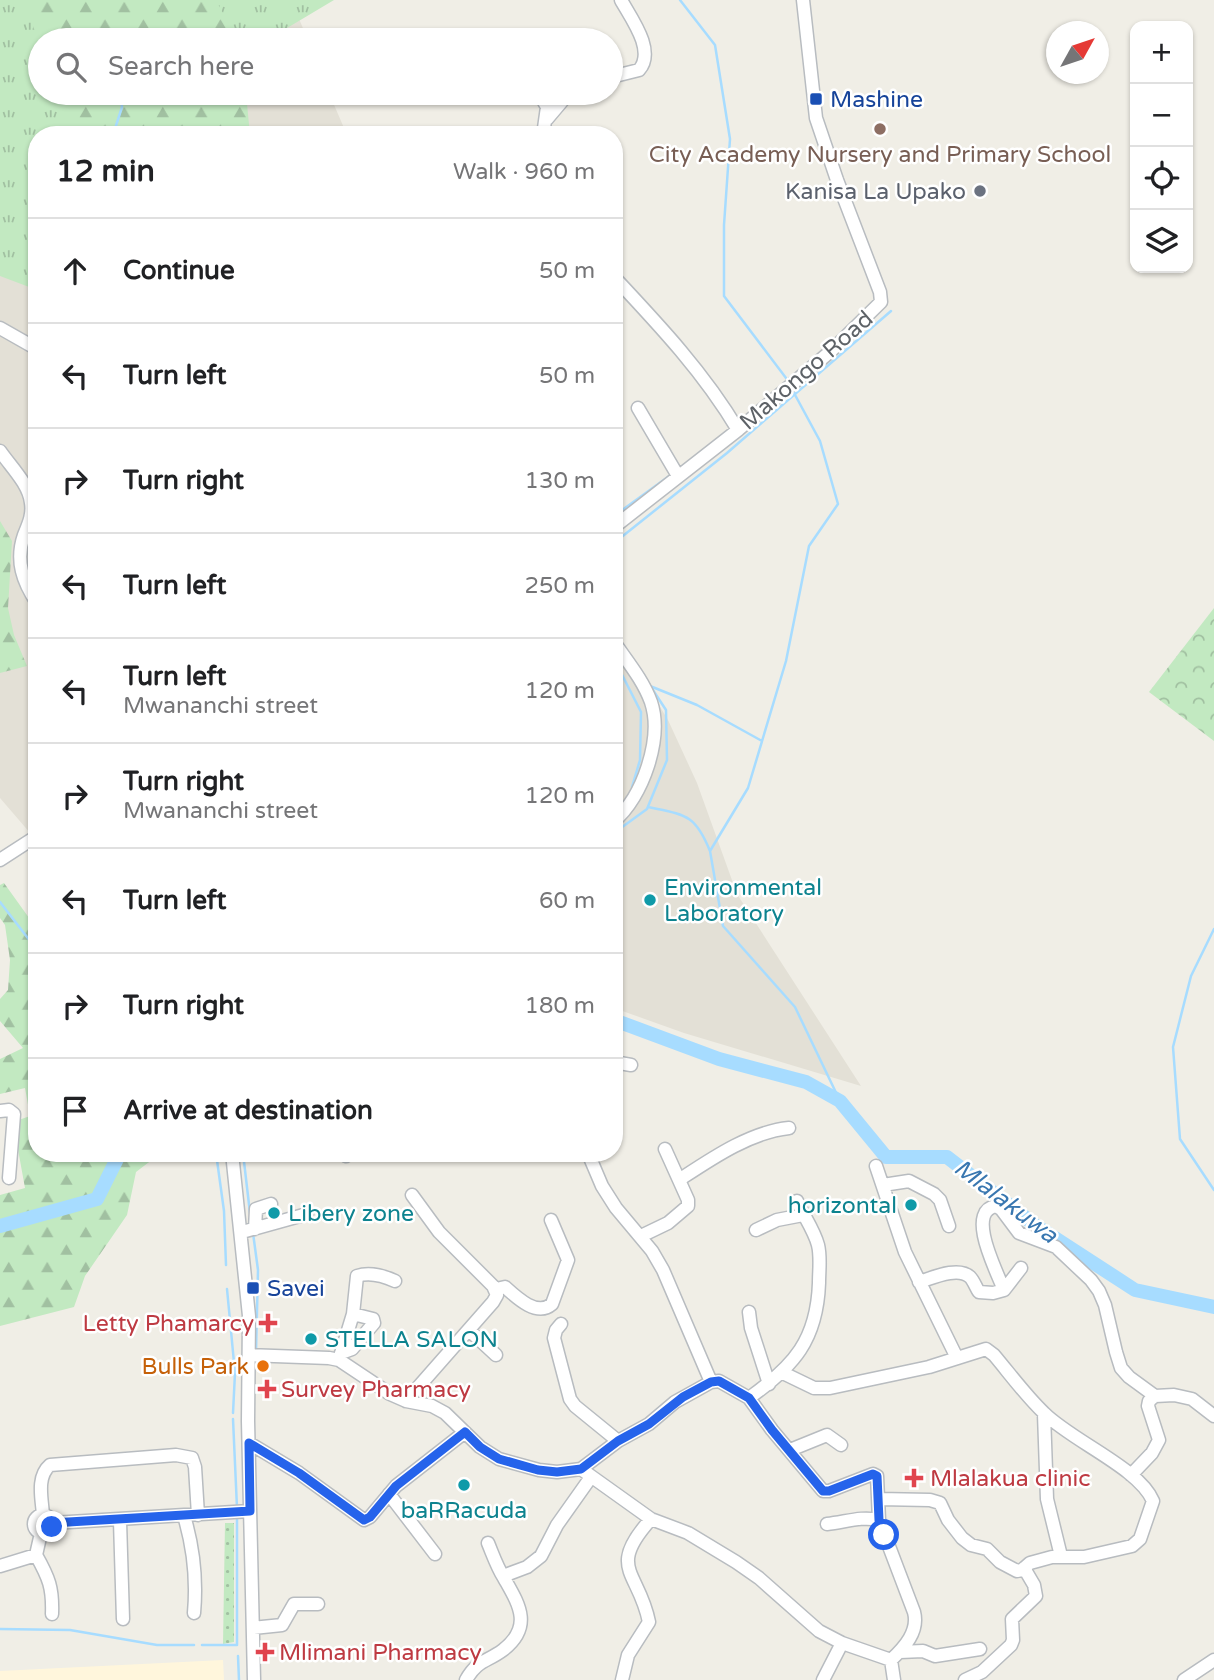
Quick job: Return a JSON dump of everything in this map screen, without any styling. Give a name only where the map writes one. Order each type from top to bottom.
[{"type":"street","points":[[621,0],[641,40],[645,58],[639,70],[623,74]]},
{"type":"street","name":"Makongo Road","points":[[623,520],[738,430],[846,337],[882,299],[816,118],[803,0]]},
{"type":"street","points":[[545,126],[546,105]]},
{"type":"street","points":[[547,120],[559,105]]},
{"type":"street","points":[[623,287],[687,357],[738,430]]},
{"type":"street","points":[[0,328],[28,344]]},
{"type":"street","points":[[638,408],[678,476]]},
{"type":"street","points":[[0,451],[28,496]]},
{"type":"street","points":[[28,525],[20,550],[20,565],[28,590]]},
{"type":"street","points":[[623,656],[646,690],[654,718],[648,767],[637,793],[623,813]]},
{"type":"street","points":[[0,860],[28,842]]},
{"type":"street","points":[[623,1064],[631,1065]]},
{"type":"street","points":[[0,1111],[9,1110],[14,1114],[9,1178]]},
{"type":"street","points":[[679,1180],[756,1137],[789,1128]]},
{"type":"street","points":[[641,1236],[668,1223],[684,1211],[688,1199],[665,1149]]},
{"type":"street","points":[[233,1162],[247,1293],[254,1680]]},
{"type":"street","points":[[591,1162],[602,1186],[641,1236],[663,1270],[711,1382]]},
{"type":"street","points":[[876,1166],[899,1236],[957,1358]]},
{"type":"street","points":[[883,1185],[909,1181],[934,1194],[940,1200],[949,1226]]},
{"type":"street","points":[[406,1401],[496,1298],[496,1289],[439,1232],[412,1195]]},
{"type":"street","points":[[749,1398],[783,1373],[805,1345],[812,1328],[819,1296],[820,1257],[818,1243],[797,1201]]},
{"type":"street","points":[[255,1230],[256,1209],[271,1204]]},
{"type":"street","points":[[1004,1290],[982,1231],[983,1213],[992,1206],[1001,1209],[1020,1233],[1056,1247],[1091,1280],[1105,1305],[1121,1367],[1129,1377],[1155,1396]]},
{"type":"street","points":[[242,1232],[307,1214]]},
{"type":"street","points":[[756,1230],[777,1220],[803,1215]]},
{"type":"street","points":[[496,1289],[505,1287],[538,1309],[552,1304],[568,1261],[551,1220]]},
{"type":"street","points":[[919,1282],[961,1273],[969,1276],[979,1292],[993,1293],[1004,1290],[1021,1268]]},
{"type":"street","points":[[340,1357],[357,1298],[357,1276],[382,1276],[395,1281]]},
{"type":"street","points":[[749,1312],[751,1328],[769,1384]]},
{"type":"street","points":[[249,1355],[340,1357],[352,1349],[374,1323],[373,1319],[353,1314]]},
{"type":"street","points":[[561,1324],[556,1329],[554,1338],[570,1399],[618,1441]]},
{"type":"street","points":[[469,1330],[496,1355]]},
{"type":"street","points":[[783,1373],[814,1388],[830,1388],[883,1378],[981,1350],[989,1351],[1044,1414],[1132,1475],[1148,1490],[1153,1502],[1140,1539],[1132,1546],[1084,1557],[1061,1556],[1030,1563],[1017,1571],[1010,1569],[987,1549],[968,1543],[955,1531],[940,1503],[930,1500],[879,1499]]},
{"type":"street","points":[[340,1357],[373,1384],[406,1401],[432,1406],[445,1413],[480,1447],[499,1459],[538,1470],[586,1473],[651,1519],[688,1533],[736,1562],[759,1578],[819,1631],[842,1643],[896,1656],[923,1651],[935,1656],[980,1649]]},
{"type":"street","points":[[503,1576],[527,1567],[541,1556],[586,1473],[618,1441],[649,1424],[683,1397],[711,1382],[719,1381],[749,1398],[823,1491],[873,1474],[878,1479],[879,1520],[916,1618],[913,1632],[896,1656],[894,1680]]},
{"type":"street","points":[[1132,1475],[1158,1444],[1159,1437],[1148,1406],[1155,1396],[1174,1395],[1192,1399],[1214,1416]]},
{"type":"street","points":[[1044,1414],[1047,1499],[1061,1556]]},
{"type":"street","points":[[249,1443],[299,1473],[364,1520],[370,1517],[389,1494],[465,1432]]},
{"type":"street","points":[[790,1450],[828,1435],[841,1445]]},
{"type":"street","points":[[48,1519],[41,1484],[45,1469],[50,1465],[176,1455],[192,1458],[198,1515]]},
{"type":"street","points":[[389,1494],[435,1554]]},
{"type":"street","points":[[52,1614],[50,1581],[36,1555],[41,1533],[34,1524],[38,1517],[120,1521],[250,1511]]},
{"type":"street","points":[[184,1516],[194,1559],[194,1613]]},
{"type":"street","points":[[827,1524],[860,1517],[879,1520]]},
{"type":"street","points":[[622,1680],[628,1655],[649,1622],[627,1565],[632,1542],[651,1519]]},
{"type":"street","points":[[120,1521],[123,1619]]},
{"type":"street","points":[[466,1680],[476,1664],[502,1651],[514,1639],[520,1622],[520,1607],[488,1543]]},
{"type":"street","points":[[0,1566],[36,1555]]},
{"type":"street","points":[[965,1680],[982,1672],[1012,1645],[1012,1619],[1036,1596],[1034,1585],[1024,1568]]},
{"type":"street","points":[[253,1628],[282,1625],[294,1604],[318,1604]]},
{"type":"street","points":[[823,1680],[842,1643]]},
{"type":"street","points":[[1184,1680],[1214,1660]]},
{"type":"shaded area","points":[[0,0],[291,0],[303,28],[28,28],[28,105],[334,105],[343,126],[28,126],[28,831],[0,798]]},
{"type":"shaded area","points":[[623,646],[668,720],[697,783],[737,894],[861,1086],[684,1033],[623,1011]]},
{"type":"shaded area","points":[[223,1660],[224,1680],[0,1680],[0,1671]]},
{"type":"green space","points":[[0,0],[334,0],[287,28],[28,28],[28,105],[166,105],[154,126],[28,126],[28,287],[0,276]]},
{"type":"green space","points":[[30,0],[216,0],[231,28],[33,28]]},
{"type":"green space","points":[[55,105],[247,105],[249,126],[83,126]]},
{"type":"green space","points":[[0,521],[12,541],[8,608],[14,635],[27,666],[0,673]]},
{"type":"green space","points":[[1214,608],[1214,741],[1149,692]]},
{"type":"green space","points":[[4,883],[28,916],[28,1105],[25,1088],[0,1094],[0,1059],[23,1048],[0,1021],[0,999],[8,990],[10,960],[5,925],[0,918],[0,885]]},
{"type":"green space","points":[[28,1117],[28,1162],[149,1162],[136,1172],[127,1215],[85,1276],[74,1307],[0,1326],[0,1195],[25,1188],[13,1122]]},
{"type":"green space","points":[[225,1523],[234,1523],[234,1642],[223,1644]]},
{"type":"waterway","points":[[680,0],[715,45],[730,139],[724,225],[724,296],[786,378]]},
{"type":"waterway","points":[[116,126],[122,105]]},
{"type":"waterway","points":[[623,536],[727,453],[891,311]]},
{"type":"waterway","points":[[794,393],[820,441],[838,504],[809,546],[786,661],[748,788],[710,851],[723,926],[795,1007],[840,1101]]},
{"type":"waterway","points":[[623,509],[672,474]]},
{"type":"waterway","points":[[623,677],[641,712],[640,760],[632,787]]},
{"type":"waterway","points":[[623,826],[647,809],[667,760],[666,710],[649,684]]},
{"type":"waterway","points":[[650,686],[697,705],[762,741]]},
{"type":"waterway","points":[[648,807],[688,818],[699,830],[710,851]]},
{"type":"waterway","points":[[0,902],[28,938]]},
{"type":"waterway","points":[[1214,929],[1191,976],[1173,1047],[1180,1139],[1214,1190]]},
{"type":"waterway","name":"Mlalakuwa","points":[[623,1023],[719,1059],[806,1082],[840,1101],[886,1157],[947,1157],[1035,1225],[1135,1290],[1214,1307]]},
{"type":"waterway","points":[[0,1226],[97,1199],[116,1162]]},
{"type":"waterway","points":[[217,1162],[224,1211],[226,1265]]},
{"type":"waterway","points":[[244,1162],[250,1213]]},
{"type":"waterway","points":[[253,1233],[258,1270],[256,1352]]},
{"type":"waterway","points":[[227,1289],[235,1373],[233,1413]]},
{"type":"waterway","points":[[233,1419],[237,1508]]},
{"type":"waterway","points":[[202,1645],[237,1645],[237,1515]]},
{"type":"waterway","points":[[0,1629],[70,1630],[157,1645],[194,1645]]},
{"type":"waterway","points":[[238,1656],[239,1680]]},
{"type":"place","name":"Mashine","points":[[816,99]]},
{"type":"place","name":"City Academy Nursery and Primary School","points":[[880,129]]},
{"type":"place","name":"Kanisa La Upako","points":[[980,191]]},
{"type":"place","name":"Environmental Laboratory","points":[[650,900]]},
{"type":"place","name":"horizontal","points":[[911,1205]]},
{"type":"place","name":"Libery zone","points":[[274,1213]]},
{"type":"place","name":"Savei","points":[[253,1288]]},
{"type":"place","name":"Letty Phamarcy","points":[[268,1323]]},
{"type":"place","name":"STELLA SALON","points":[[311,1339]]},
{"type":"place","name":"Bulls Park","points":[[263,1366]]},
{"type":"place","name":"Survey Pharmacy","points":[[267,1389]]},
{"type":"place","name":"Mlalakua clinic","points":[[914,1478]]},
{"type":"place","name":"baRRacuda","points":[[464,1485]]},
{"type":"place","name":"Mlimani Pharmacy","points":[[265,1652]]},
{"type":"route","points":[[52,1527],[52,1523],[120,1521],[250,1511],[249,1443],[299,1473],[364,1520],[370,1517],[396,1486],[465,1432],[480,1447],[499,1459],[538,1470],[557,1472],[581,1469],[618,1441],[649,1424],[675,1402],[711,1382],[719,1381],[749,1398],[823,1491],[873,1474],[877,1476],[879,1520],[884,1535]]}]
